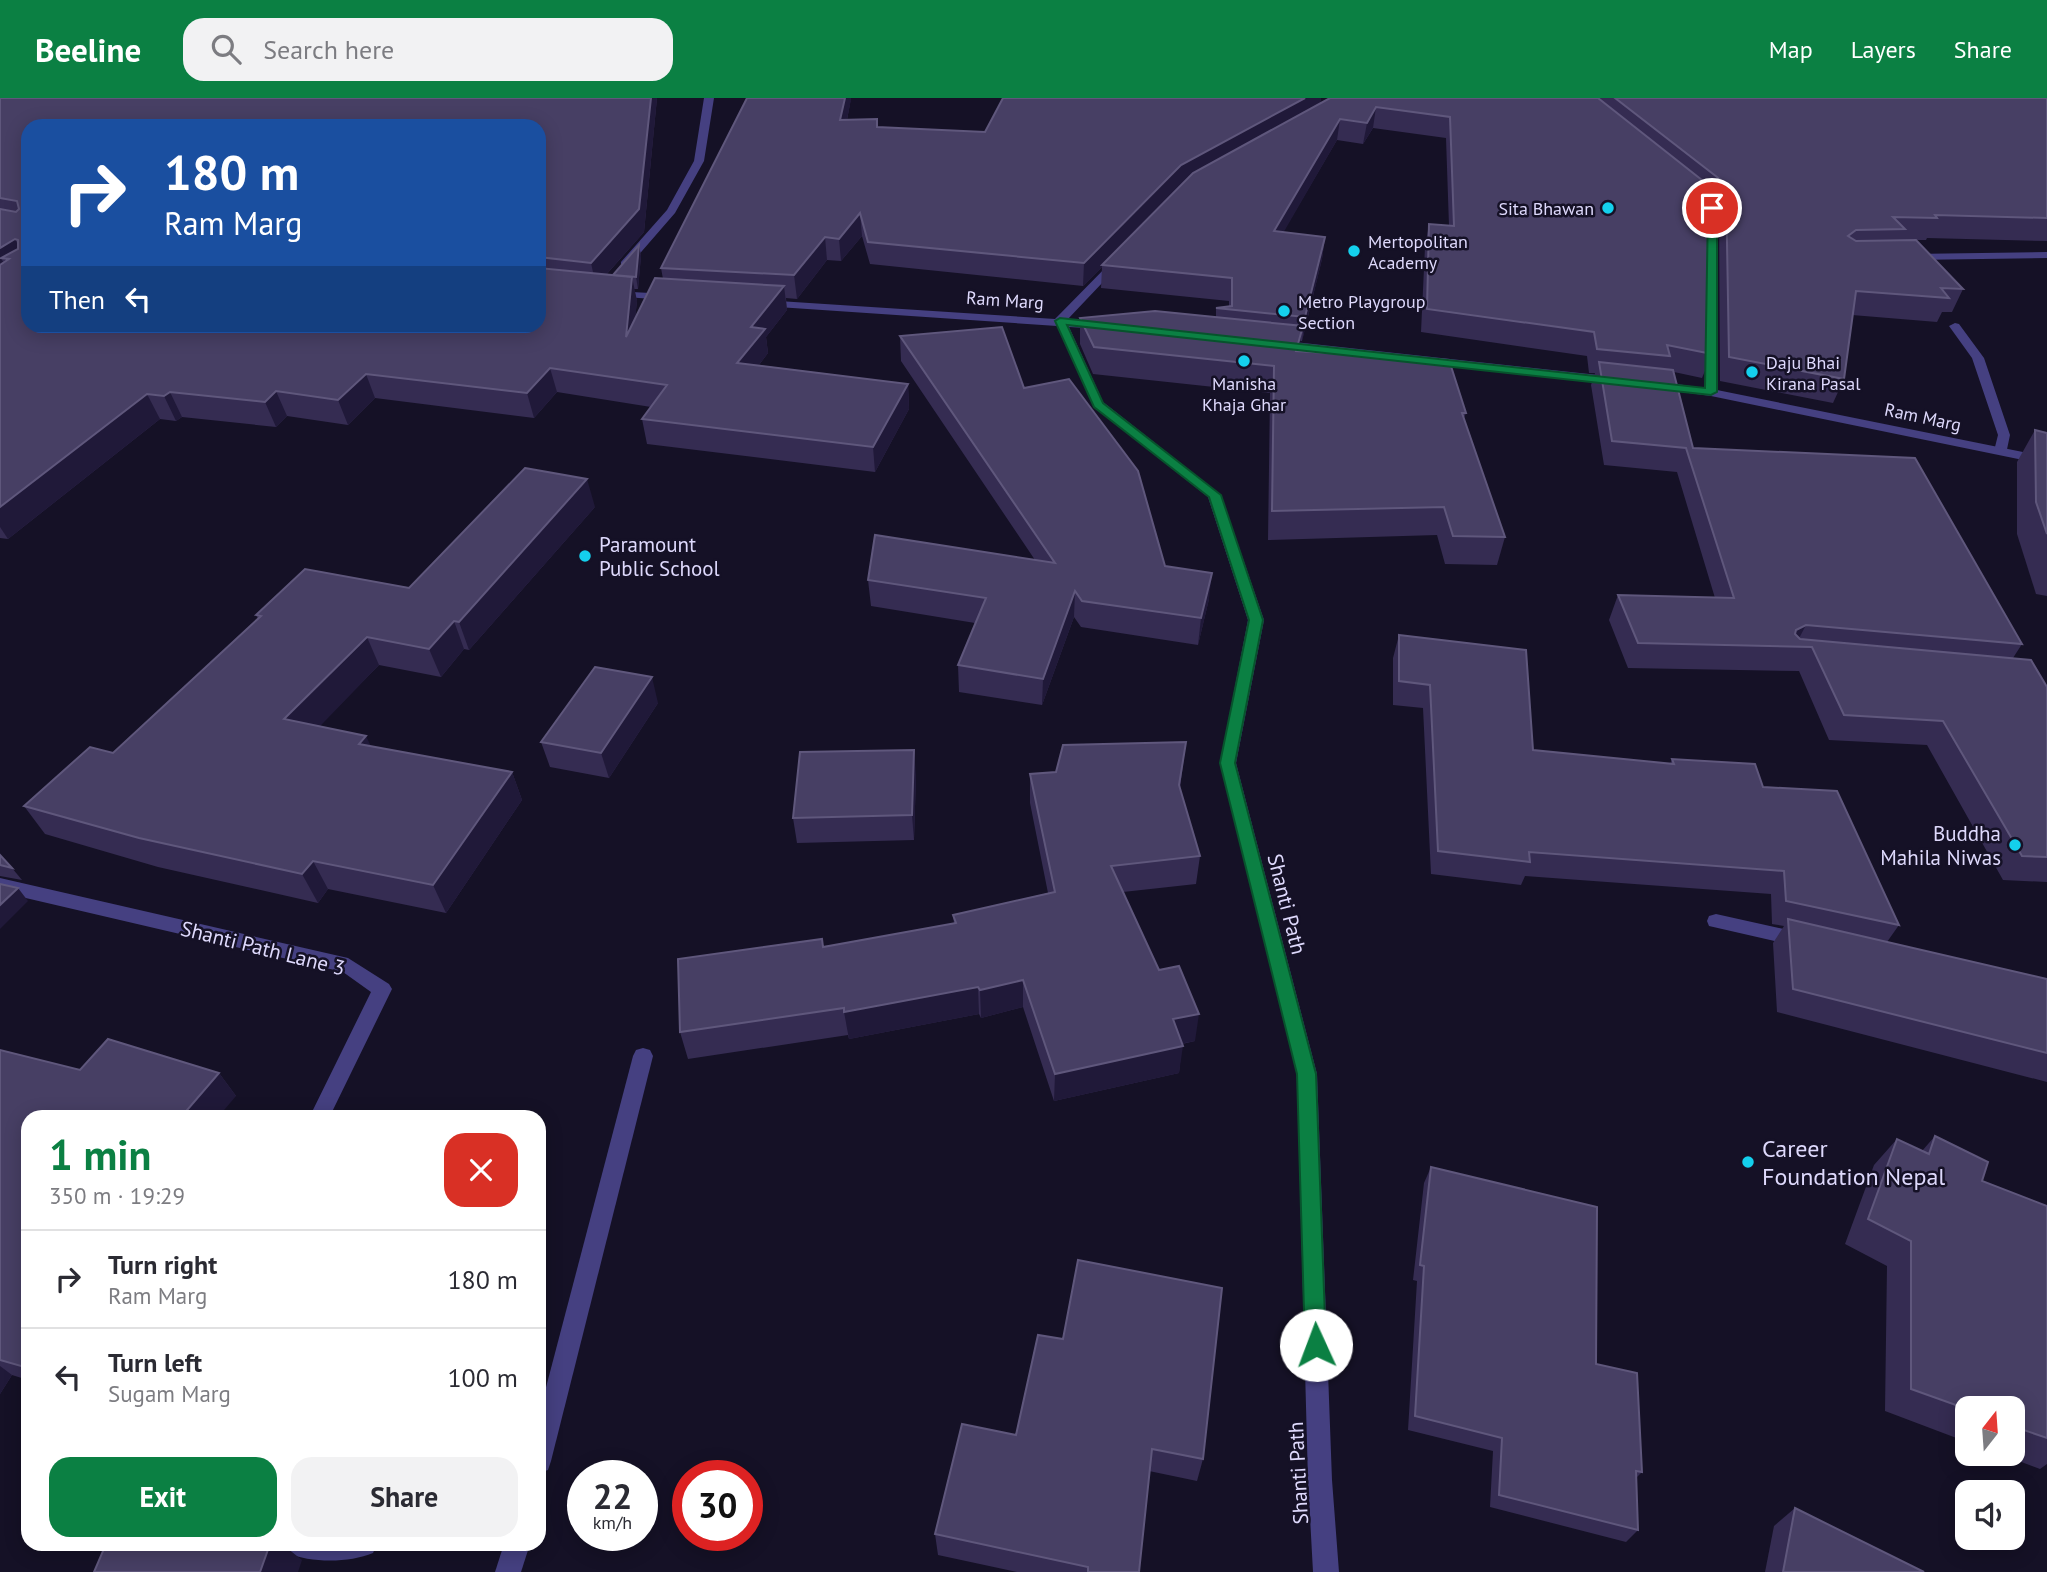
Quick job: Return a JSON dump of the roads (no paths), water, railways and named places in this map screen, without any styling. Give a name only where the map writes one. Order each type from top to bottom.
[{"type":"street","points":[[618,273],[671,211],[699,161],[709,98]]},
{"type":"street","points":[[1680,183],[1712,208],[1711,392]]},
{"type":"street","points":[[1060,321],[1128,251]]},
{"type":"street","points":[[1900,257],[2047,255]]},
{"type":"street","points":[[609,283],[600,293],[677,298]]},
{"type":"street","name":"Ram Marg","points":[[755,302],[1060,321],[1116,327]]},
{"type":"street","name":"Shanti Path","points":[[1060,321],[1098,404],[1214,495],[1256,620],[1228,763],[1307,1074],[1320,1480],[1326,1572]]},
{"type":"street","points":[[1955,326],[1978,358],[2004,435],[2001,451]]},
{"type":"street","points":[[1269,344],[1629,382]]},
{"type":"street","name":"Ram Marg","points":[[1643,384],[1711,392],[2047,461]]},
{"type":"street","name":"Shanti Path Lane 3","points":[[0,885],[348,966],[382,989],[323,1110]]},
{"type":"street","points":[[1716,921],[1822,945]]},
{"type":"street","points":[[546,1434],[643,1056]]},
{"type":"street","points":[[508,1572],[515,1551]]},
{"type":"place","name":"Sita Bhawan","points":[[1608,208]]},
{"type":"place","name":"Mertopolitan Academy","points":[[1354,251]]},
{"type":"place","name":"Metro Playgroup Section","points":[[1284,311]]},
{"type":"place","name":"Manisha Khaja Ghar","points":[[1244,361]]},
{"type":"place","name":"Daju Bhai Kirana Pasal","points":[[1752,372]]},
{"type":"place","name":"Paramount Public School","points":[[585,556]]},
{"type":"place","name":"Buddha Mahila Niwas","points":[[2015,845]]},
{"type":"place","name":"Career Foundation Nepal","points":[[1748,1162]]}]
